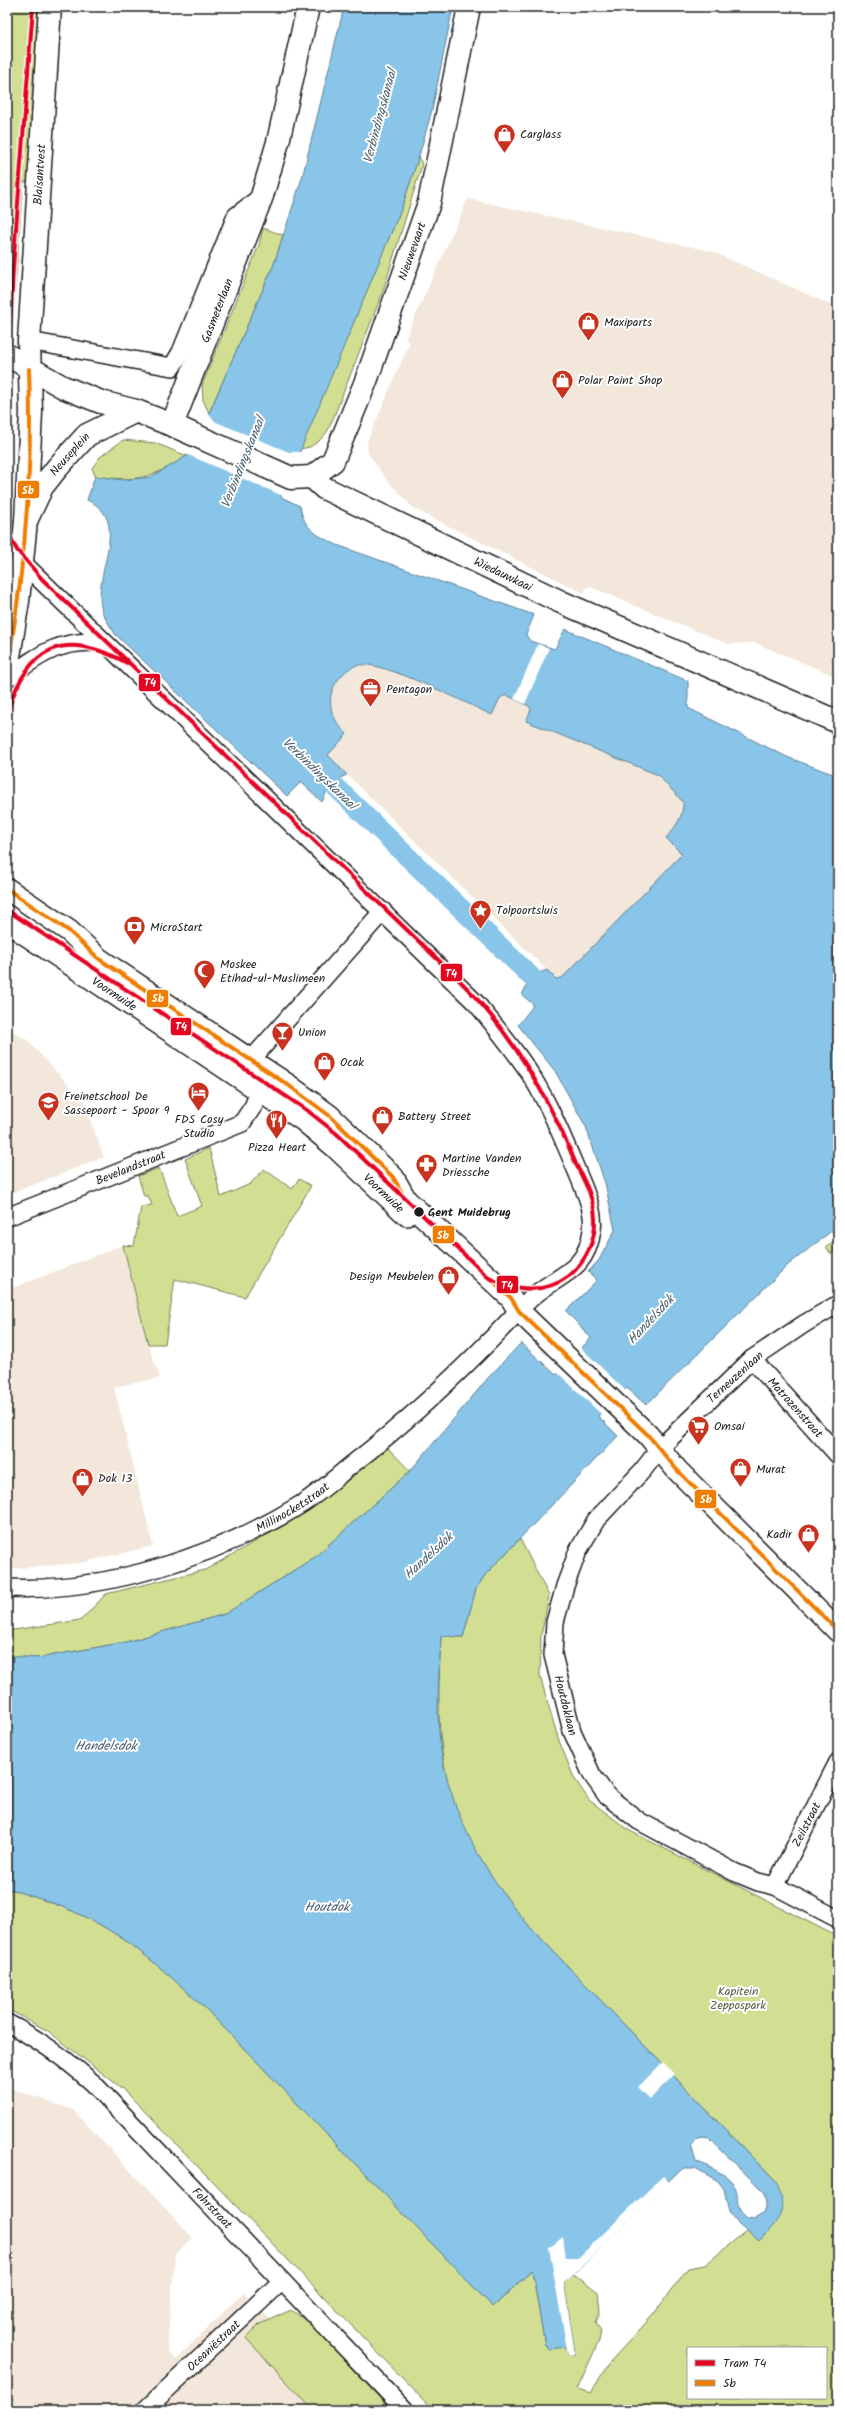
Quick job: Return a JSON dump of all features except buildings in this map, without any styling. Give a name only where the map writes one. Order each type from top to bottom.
[{"type":"main road","name":"Blaisantvest","points":[[29,369],[29,341],[50,7]]},
{"type":"main road","name":"Gasmeterlaan","points":[[172,425],[262,196],[278,142],[308,7]]},
{"type":"main road","name":"Nieuwevaart","points":[[312,477],[334,461],[366,381],[429,203],[469,7]]},
{"type":"main road","points":[[7,355],[29,369],[101,402],[136,411],[172,425],[291,478],[312,477]]},
{"type":"main road","points":[[7,367],[29,369]]},
{"type":"main road","name":"Neuseplein","points":[[7,669],[23,563],[31,412],[29,369]]},
{"type":"main road","name":"Neuseplein","points":[[26,521],[42,488],[57,468],[87,435],[136,411]]},
{"type":"main road","name":"Wiedauwkaai","points":[[312,477],[324,488],[561,602],[838,722]]},
{"type":"street","name":"Gasmeterlaan","points":[[29,341],[172,367],[181,352],[236,216],[262,196]]},
{"type":"street","points":[[23,563],[103,643]]},
{"type":"street","points":[[7,678],[52,648],[78,642],[103,643]]},
{"type":"street","name":"Millinocketstraat","points":[[7,1588],[24,1589],[105,1581],[174,1564],[228,1542],[301,1504],[394,1432],[523,1314],[534,1293],[564,1276],[585,1253],[590,1243],[593,1223],[589,1202],[558,1126],[522,1063],[476,1003],[383,911],[103,643]]},
{"type":"street","name":"Voormuide","points":[[7,889],[69,931],[98,959],[246,1069],[259,1090],[323,1136],[504,1305],[523,1314]]},
{"type":"street","points":[[246,1069],[383,911]]},
{"type":"street","name":"Voormuide","points":[[7,922],[246,1069],[330,1116],[393,1177],[406,1200],[511,1298],[523,1314]]},
{"type":"street","name":"Bevelandstraat","points":[[7,1217],[242,1123],[254,1105],[259,1090]]},
{"type":"street","name":"Terneuzenlaan","points":[[660,1448],[752,1360],[804,1324],[838,1304]]},
{"type":"street","points":[[523,1314],[660,1448],[677,1470],[836,1623]]},
{"type":"street","name":"Matrozenstraat","points":[[752,1360],[838,1455]]},
{"type":"street","name":"Houtdoklaan","points":[[660,1448],[643,1470],[596,1520],[578,1551],[565,1586],[555,1622],[553,1655],[561,1693],[572,1731],[592,1775],[607,1796],[618,1806],[640,1821],[734,1872],[758,1882],[774,1886],[838,1919]]},
{"type":"street","name":"Zeilstraat","points":[[774,1886],[838,1762]]},
{"type":"street","name":"Fohrstraat","points":[[7,2023],[33,2036],[63,2057],[93,2083],[405,2410]]},
{"type":"street","name":"Oceaniëstraat","points":[[145,2410],[282,2281]]},
{"type":"shaded area","points":[[468,199],[711,251],[838,308],[838,677],[755,643],[728,644],[588,586],[584,593],[414,509],[387,480],[368,453],[367,442],[410,342],[405,339]]},
{"type":"shaded area","points":[[360,664],[379,667],[424,684],[492,715],[500,698],[506,695],[529,706],[531,710],[526,721],[658,775],[683,802],[684,808],[676,826],[666,838],[682,854],[562,978],[556,979],[329,757],[329,753],[347,734],[335,718],[330,707],[333,689],[342,675]]},
{"type":"shaded area","name":"Freinetschool De Sassepoort - Spoor 9","points":[[7,1029],[26,1039],[91,1109],[87,1112],[104,1157],[7,1195]]},
{"type":"shaded area","points":[[123,1245],[148,1344],[160,1378],[114,1387],[153,1546],[80,1563],[7,1569],[7,1290]]},
{"type":"shaded area","points":[[7,2087],[73,2110],[193,2238],[175,2254],[167,2351],[176,2359],[244,2292],[356,2410],[7,2410]]},
{"type":"green space","points":[[7,7],[42,7],[28,182],[23,182],[13,316],[7,314]]},
{"type":"green space","points":[[419,156],[422,165],[382,294],[333,419],[327,432],[319,441],[310,447],[300,449],[402,207]]},
{"type":"green space","points":[[263,228],[283,235],[274,264],[209,413],[203,400],[202,385],[259,245]]},
{"type":"green space","points":[[123,440],[155,443],[187,456],[163,470],[143,477],[122,479],[95,476],[92,468],[100,457]]},
{"type":"green space","points":[[209,1148],[221,1197],[250,1184],[264,1169],[292,1189],[299,1179],[311,1186],[245,1297],[175,1279],[165,1344],[148,1344],[123,1245],[134,1246],[141,1207],[152,1205],[148,1196],[144,1196],[138,1176],[159,1168],[177,1216],[202,1206],[185,1159]]},
{"type":"green space","points":[[838,1240],[838,1249],[831,1254],[826,1247]]},
{"type":"green space","points":[[386,1446],[410,1471],[315,1557],[225,1614],[126,1642],[38,1658],[7,1656],[7,1631],[81,1620],[106,1594],[205,1570],[290,1522]]},
{"type":"green space","name":"Kapitein Zeppospark","points":[[520,1539],[549,1596],[541,1636],[540,1676],[558,1738],[574,1778],[589,1800],[630,1831],[838,1937],[838,2410],[433,2410],[124,2090],[48,2031],[7,2009],[7,1888],[66,1908],[102,1926],[118,1936],[163,1970],[206,2009],[493,2307],[532,2270],[545,2345],[567,2347],[575,2354],[564,2283],[570,2275],[580,2278],[598,2292],[600,2312],[596,2323],[601,2331],[599,2341],[577,2389],[591,2393],[608,2364],[653,2315],[688,2268],[705,2265],[747,2230],[759,2240],[776,2182],[530,1927],[502,1892],[477,1853],[450,1791],[442,1752],[439,1719],[441,1636],[463,1637],[476,1589],[485,1575]]},
{"type":"green space","points":[[291,2310],[307,2320],[391,2410],[351,2410],[345,2404],[339,2410],[313,2410],[246,2338],[260,2324]]},
{"type":"water","points":[[344,7],[453,7],[432,110],[402,207],[281,497],[300,506],[305,521],[312,531],[337,545],[534,615],[526,635],[530,641],[555,649],[565,629],[688,681],[688,708],[787,757],[838,776],[838,1226],[788,1265],[646,1405],[627,1388],[598,1416],[618,1436],[485,1575],[476,1589],[463,1637],[441,1636],[438,1686],[439,1737],[451,1792],[478,1854],[502,1892],[530,1927],[776,2182],[782,2200],[782,2208],[777,2221],[759,2241],[739,2224],[729,2211],[724,2189],[718,2181],[695,2168],[682,2168],[564,2283],[575,2354],[568,2355],[567,2347],[550,2349],[545,2345],[532,2270],[493,2307],[206,2009],[163,1970],[118,1936],[85,1917],[66,1908],[7,1888],[7,1656],[38,1658],[126,1642],[225,1614],[315,1557],[410,1471],[488,1378],[521,1343],[556,1375],[591,1338],[566,1311],[597,1280],[588,1272],[599,1260],[615,1230],[605,1183],[586,1127],[555,1071],[518,1025],[533,1004],[522,995],[531,976],[547,970],[556,979],[562,978],[682,854],[666,838],[676,826],[682,812],[683,802],[658,775],[526,721],[531,710],[529,706],[506,695],[500,698],[492,715],[425,684],[386,669],[370,665],[359,665],[350,668],[339,678],[332,691],[331,709],[333,715],[347,734],[328,755],[347,775],[331,782],[322,802],[301,782],[287,796],[115,634],[106,620],[101,606],[100,592],[108,547],[109,533],[107,520],[100,509],[87,500],[95,476],[123,480],[151,477],[187,456],[210,411],[274,264],[302,178]],"holes":[[[702,2137],[709,2138],[764,2192],[766,2204],[763,2214],[754,2219],[747,2218],[740,2210],[735,2187],[732,2182],[718,2171],[696,2161],[691,2145],[696,2139]]]},
{"type":"pier","points":[[207,413],[216,422],[289,452],[301,452],[283,496],[186,454]]},
{"type":"pier","points":[[538,644],[549,648],[525,704],[514,699]]},
{"type":"pier","points":[[580,1347],[626,1391],[602,1415],[557,1372]]},
{"type":"pier","points":[[663,2062],[675,2074],[650,2099],[638,2087]]},
{"type":"pier","points":[[663,2176],[669,2182],[564,2283],[575,2354],[568,2355],[549,2248],[563,2237],[566,2258],[578,2258]]},
{"type":"waterway","name":"Verbindingskanaal","points":[[312,764],[550,995]]},
{"type":"tram line","name":"T4","points":[[7,387],[13,268],[33,7]]},
{"type":"tram line","name":"T4","points":[[7,531],[17,550],[42,579],[458,979],[495,1020],[511,1042],[540,1089],[588,1190],[593,1204],[595,1226],[592,1242],[585,1257],[569,1276],[550,1286],[529,1289],[519,1288],[489,1278],[337,1134],[308,1111],[7,910]]},
{"type":"tram line","name":"T4","points":[[7,713],[16,690],[26,672],[38,658],[51,650],[67,646],[85,647],[105,653],[127,663]]},
{"type":"transit line","name":"5b","points":[[7,669],[19,594],[29,482],[29,369]]},
{"type":"transit line","name":"5b","points":[[7,889],[69,931],[99,959],[288,1085],[330,1116],[393,1177],[406,1200],[511,1298],[519,1311],[648,1435],[677,1470],[838,1631]]},
{"type":"place","name":"Carglass","points":[[505,154]]},
{"type":"place","name":"Maxiparts","points":[[588,342]]},
{"type":"place","name":"Polar Paint Shop","points":[[562,400]]},
{"type":"place","name":"Pentagon","points":[[371,708]]},
{"type":"place","name":"Tolpoortsluis","points":[[481,930]]},
{"type":"place","name":"MicroStart","points":[[135,946]]},
{"type":"place","name":"Moskee Etihad-ul-Muslimeen","points":[[204,990]]},
{"type":"place","name":"Union","points":[[282,1052]]},
{"type":"place","name":"Ocak","points":[[325,1082]]},
{"type":"place","name":"FDS Cosy Studio","points":[[199,1112]]},
{"type":"place","name":"Freinetschool De Sassepoort - Spoor 9","points":[[49,1122]]},
{"type":"place","name":"Battery Street","points":[[383,1136]]},
{"type":"place","name":"Pizza Heart","points":[[277,1140]]},
{"type":"place","name":"Martine Vanden Driessche","points":[[426,1184]]},
{"type":"place","name":"Gent Muidebrug","points":[[419,1212]]},
{"type":"place","name":"Design Meubelen","points":[[449,1296]]},
{"type":"place","name":"Omsai","points":[[699,1446]]},
{"type":"place","name":"Murat","points":[[740,1488]]},
{"type":"place","name":"Dok 13","points":[[83,1498]]},
{"type":"place","name":"Kadir","points":[[808,1554]]},
{"type":"water label","name":"Handelsdok","points":[[650,1319]]},
{"type":"water label","name":"Handelsdok","points":[[428,1555]]},
{"type":"water label","name":"Handelsdok","points":[[106,1745]]},
{"type":"water label","name":"Houtdok","points":[[327,1906]]}]
